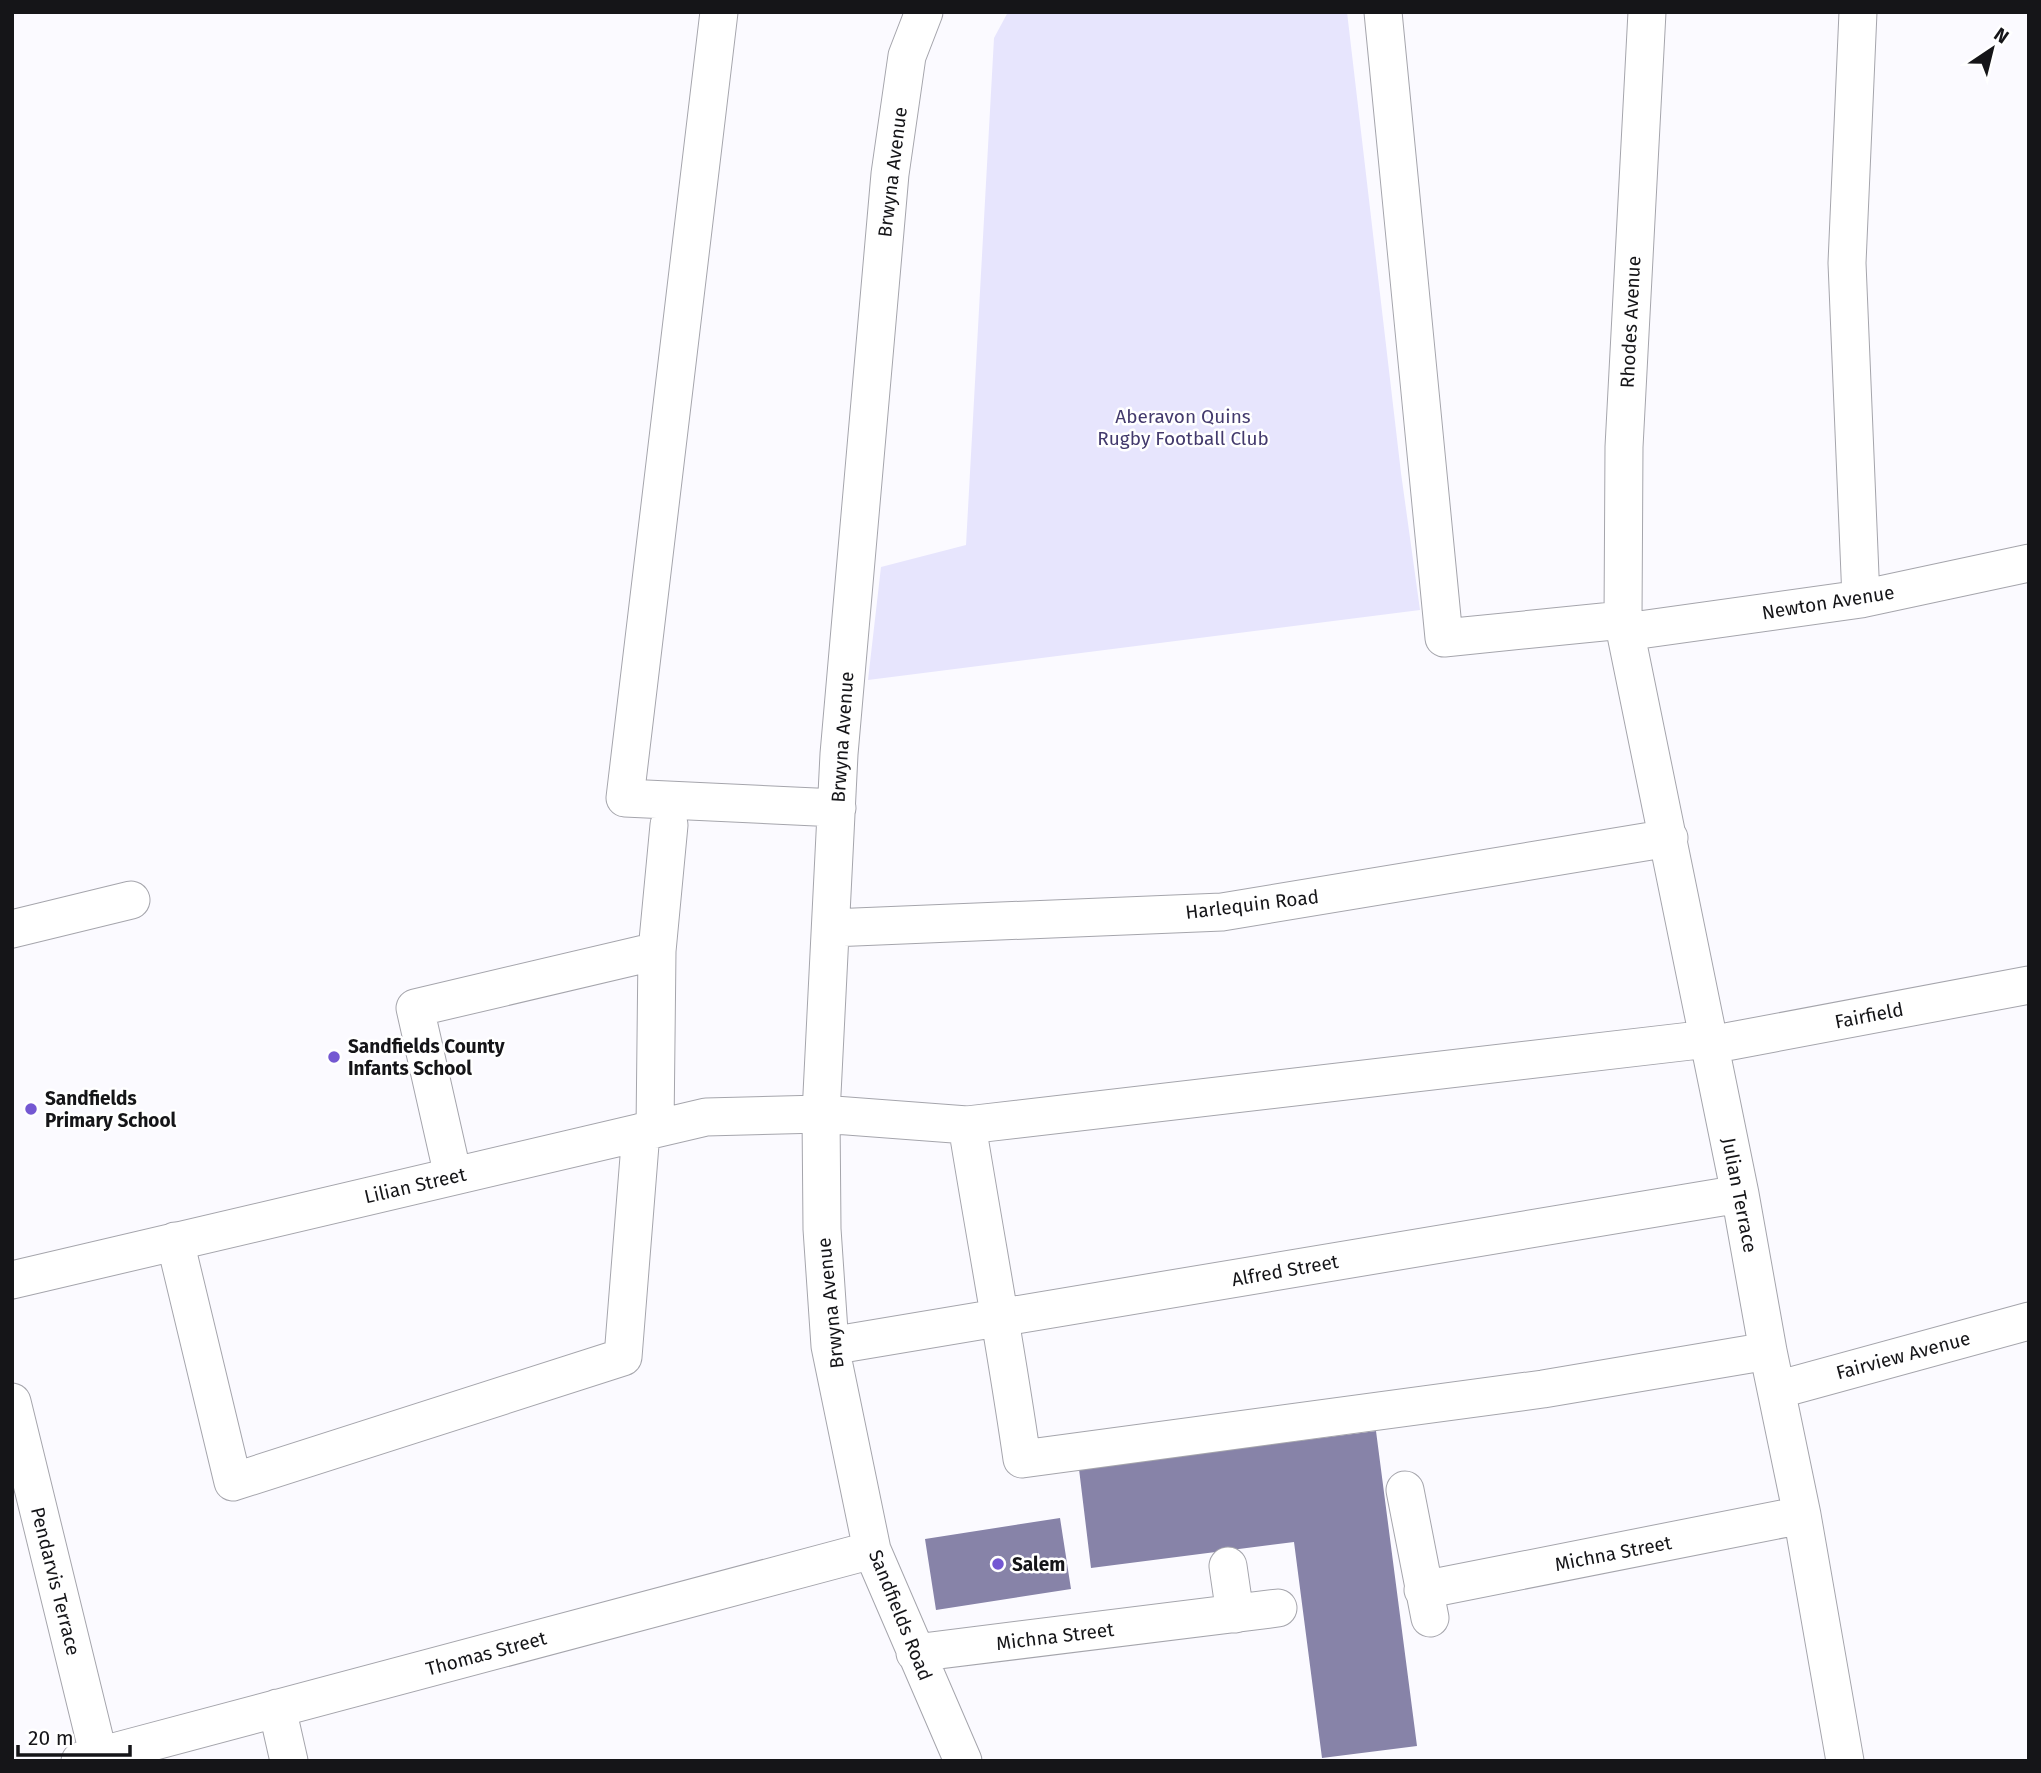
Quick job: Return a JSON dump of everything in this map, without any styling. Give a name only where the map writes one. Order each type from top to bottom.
[{"type":"street","points":[[719,12],[625,799],[836,808]]},
{"type":"street","name":"Brwyna Avenue","points":[[857,1464],[830,1346],[822,1229],[821,1114],[836,808],[890,174],[907,55],[924,12]]},
{"type":"street","name":"Newton Avenue","points":[[1383,12],[1444,638],[1624,626],[1861,599],[2029,563]]},
{"type":"street","name":"Rhodes Avenue","points":[[1624,626],[1624,447],[1647,12]]},
{"type":"street","points":[[1858,12],[1847,263],[1861,599]]},
{"type":"street","name":"Julian Terrace","points":[[1624,626],[1740,1194],[1768,1351],[1802,1515],[1845,1761]]},
{"type":"street","points":[[175,1241],[233,1482],[623,1357],[648,1130],[657,951],[669,825]]},
{"type":"street","name":"Harlequin Road","points":[[831,928],[1222,912],[1669,838]]},
{"type":"street","points":[[12,929],[131,900]]},
{"type":"street","points":[[453,1176],[415,1008],[657,951]]},
{"type":"street","name":"Fairfield","points":[[967,1125],[1709,1042],[2029,985]]},
{"type":"street","name":"Lilian Street","points":[[12,1280],[706,1117],[821,1114],[967,1125]]},
{"type":"street","points":[[967,1125],[992,1275],[1002,1318],[1022,1459],[1543,1390],[1768,1351]]},
{"type":"street","name":"Alfred Street","points":[[830,1346],[1740,1194]]},
{"type":"street","name":"Fairview Avenue","points":[[1777,1390],[2029,1321]]},
{"type":"street","name":"Pendarvis Terrace","points":[[12,1402],[93,1759]]},
{"type":"street","name":"Sandfields Road","points":[[857,1464],[872,1550],[963,1761]]},
{"type":"street","name":"Michna Street","points":[[1405,1490],[1427,1604],[1802,1515]]},
{"type":"street","name":"Thomas Street","points":[[93,1759],[872,1550]]},
{"type":"street","points":[[1228,1566],[1235,1614]]},
{"type":"street","name":"Michna Street","points":[[915,1653],[1278,1608]]},
{"type":"street","points":[[277,1708],[289,1761]]},
{"type":"green space","name":"Aberavon Quins Rugby Football Club","points":[[1008,12],[1347,12],[1401,473],[1420,610],[868,680],[881,567],[966,545],[994,38]]},
{"type":"building","points":[[1376,1431],[1417,1746],[1322,1758],[1294,1542],[1091,1568],[1079,1469]]},
{"type":"building","name":"Salem","points":[[1060,1518],[1071,1589],[936,1610],[925,1539]]},
{"type":"place","name":"Sandfields County Infants School","points":[[334,1057]]},
{"type":"place","name":"Sandfields Primary School","points":[[31,1109]]},
{"type":"place","name":"Salem","points":[[998,1564]]}]
